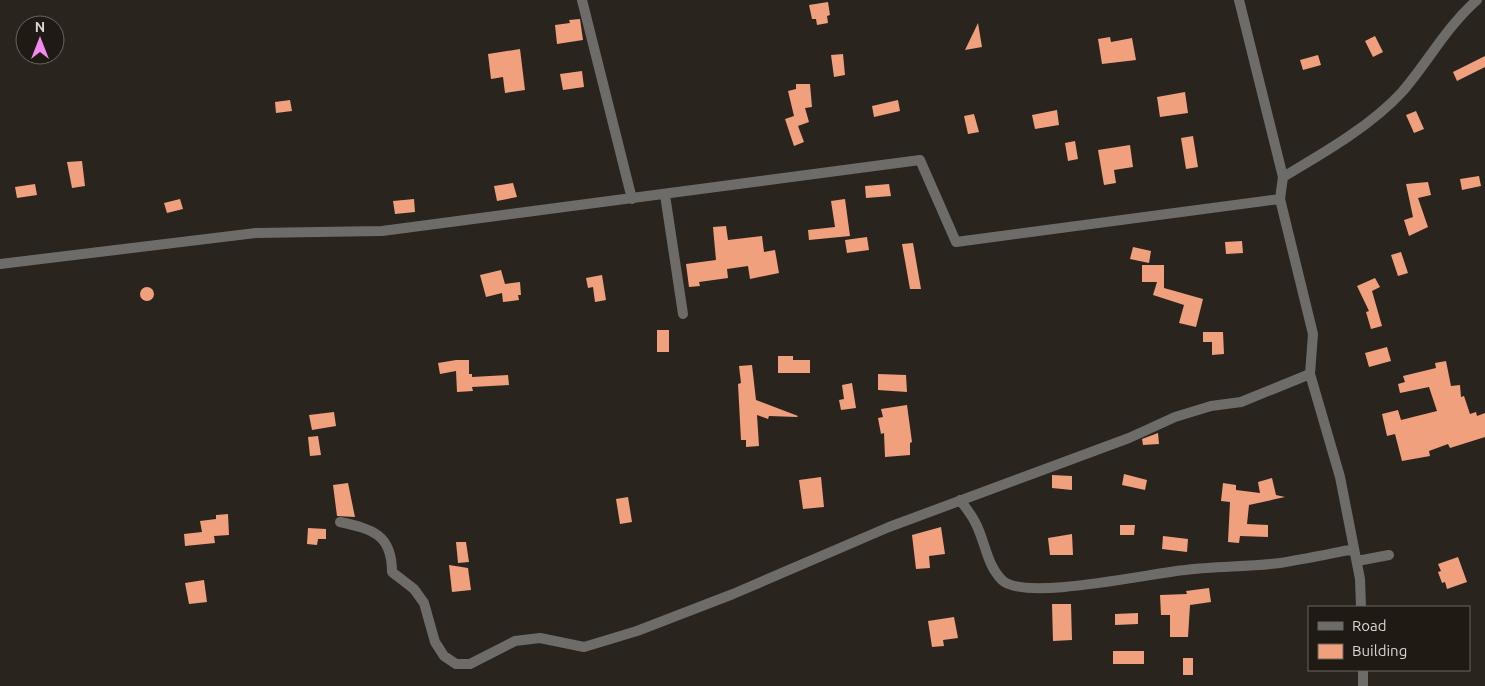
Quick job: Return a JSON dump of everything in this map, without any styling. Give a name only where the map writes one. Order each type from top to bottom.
[{"type":"street","points":[[582,0],[632,199]]},
{"type":"street","points":[[1239,0],[1283,177],[1280,199],[1313,334],[1310,374],[1340,477],[1360,579],[1361,606]]},
{"type":"street","points":[[1283,177],[1362,125],[1401,93],[1458,17],[1477,0]]},
{"type":"street","points":[[0,264],[256,233],[382,232],[920,160],[956,242],[1280,199]]},
{"type":"street","points":[[665,195],[683,314]]},
{"type":"street","points":[[340,522],[369,528],[384,540],[392,560],[392,572],[414,590],[424,603],[435,642],[444,656],[456,664],[470,664],[515,641],[540,638],[584,647],[637,631],[733,594],[889,527],[1129,438],[1175,417],[1211,406],[1241,402],[1310,374]]},
{"type":"street","points":[[960,500],[976,523],[985,551],[994,569],[1002,581],[1011,586],[1037,588],[1068,587],[1186,569],[1279,563],[1354,549]]},
{"type":"street","points":[[1356,561],[1389,555]]},
{"type":"street","points":[[1363,671],[1363,686]]},
{"type":"building","points":[[828,2],[830,15],[827,16],[828,23],[817,25],[816,19],[812,19],[809,5]]},
{"type":"building","points":[[580,19],[583,40],[557,44],[555,25],[570,23],[569,20]]},
{"type":"building","points":[[978,23],[982,47],[965,50]]},
{"type":"building","points":[[1375,36],[1383,52],[1373,57],[1365,41]]},
{"type":"building","points":[[1110,37],[1111,42],[1132,38],[1136,60],[1102,64],[1098,39]]},
{"type":"building","points":[[520,49],[525,90],[505,93],[503,77],[491,79],[488,54]]},
{"type":"building","points":[[843,54],[845,75],[834,77],[831,55]]},
{"type":"building","points":[[1318,55],[1321,65],[1303,70],[1300,60]]},
{"type":"building","points":[[1485,56],[1485,67],[1457,81],[1453,72]]},
{"type":"building","points":[[582,71],[584,87],[563,90],[560,74]]},
{"type":"building","points":[[796,84],[810,84],[812,107],[805,108],[809,122],[798,126],[804,142],[794,146],[785,119],[794,116],[788,91],[796,89]]},
{"type":"building","points":[[1185,92],[1188,113],[1160,117],[1157,97]]},
{"type":"building","points":[[290,100],[292,111],[276,113],[275,102]]},
{"type":"building","points":[[898,100],[900,111],[874,117],[872,106]]},
{"type":"building","points":[[1057,110],[1059,125],[1035,129],[1032,115]]},
{"type":"building","points":[[1416,111],[1424,129],[1414,133],[1406,115]]},
{"type":"building","points":[[974,114],[979,132],[968,134],[964,116]]},
{"type":"building","points":[[1193,136],[1198,167],[1186,169],[1181,138]]},
{"type":"building","points":[[1075,141],[1078,159],[1068,161],[1065,143]]},
{"type":"building","points":[[1130,145],[1133,167],[1114,170],[1116,183],[1104,185],[1098,150]]},
{"type":"building","points":[[82,161],[85,186],[72,188],[67,162]]},
{"type":"building","points":[[1479,176],[1481,186],[1462,190],[1460,179]]},
{"type":"building","points":[[1428,182],[1431,195],[1418,198],[1428,227],[1409,236],[1404,220],[1413,217],[1406,184]]},
{"type":"building","points":[[513,183],[517,197],[497,201],[494,186]]},
{"type":"building","points":[[35,184],[37,195],[17,198],[15,187]]},
{"type":"building","points":[[889,184],[891,196],[866,198],[865,186]]},
{"type":"building","points":[[180,199],[183,209],[167,213],[164,203]]},
{"type":"building","points":[[414,199],[415,212],[395,214],[393,201]]},
{"type":"building","points":[[845,199],[850,236],[809,240],[808,230],[835,227],[831,201]]},
{"type":"building","points":[[726,226],[728,240],[762,236],[764,252],[775,250],[779,273],[750,279],[748,266],[727,269],[728,278],[699,282],[700,286],[689,287],[686,264],[716,260],[713,227]]},
{"type":"building","points":[[867,237],[869,250],[847,253],[845,240]]},
{"type":"building","points":[[1242,241],[1243,253],[1226,254],[1225,242]]},
{"type":"building","points":[[913,243],[921,289],[910,289],[902,244]]},
{"type":"building","points":[[1133,247],[1151,251],[1149,263],[1130,259]]},
{"type":"building","points":[[1401,252],[1408,273],[1398,276],[1391,255]]},
{"type":"building","points":[[1142,265],[1164,265],[1164,288],[1203,299],[1196,327],[1179,323],[1184,305],[1153,295],[1157,282],[1142,282]]},
{"type":"building","points":[[501,270],[505,284],[520,282],[521,295],[518,295],[519,300],[503,302],[502,293],[486,297],[480,275]]},
{"type":"building","points":[[602,275],[606,300],[595,302],[593,287],[588,288],[586,278]]},
{"type":"building","points":[[1375,278],[1380,287],[1372,291],[1382,326],[1371,329],[1366,312],[1369,311],[1357,286]]},
{"type":"building","points":[[147,287],[152,289],[154,294],[152,299],[147,301],[142,299],[140,294],[142,289]]},
{"type":"building","points":[[657,330],[669,330],[669,352],[657,352]]},
{"type":"building","points":[[1203,332],[1223,332],[1224,354],[1212,355],[1212,342],[1203,342]]},
{"type":"building","points":[[1387,347],[1391,361],[1369,367],[1365,353]]},
{"type":"building","points":[[778,356],[793,356],[793,360],[810,360],[810,373],[778,373]]},
{"type":"building","points":[[469,360],[469,374],[472,374],[472,377],[508,375],[509,385],[472,387],[473,391],[457,392],[456,371],[440,374],[438,363]]},
{"type":"building","points":[[1446,361],[1451,386],[1460,385],[1461,397],[1464,396],[1470,414],[1476,412],[1477,416],[1485,413],[1485,437],[1450,448],[1448,444],[1429,451],[1430,456],[1402,461],[1395,434],[1387,436],[1382,414],[1398,410],[1401,420],[1437,411],[1429,387],[1400,393],[1398,384],[1405,382],[1403,376],[1436,368],[1435,363]]},
{"type":"building","points":[[752,365],[756,400],[798,416],[769,416],[768,419],[757,415],[759,446],[746,447],[746,440],[741,440],[738,384],[741,383],[739,366]]},
{"type":"building","points":[[878,374],[906,375],[907,392],[878,390]]},
{"type":"building","points":[[852,383],[856,408],[841,410],[839,400],[844,399],[842,385]]},
{"type":"building","points":[[907,405],[912,442],[910,443],[910,455],[885,457],[884,433],[881,434],[878,418],[883,417],[881,409]]},
{"type":"building","points":[[334,412],[336,426],[312,430],[309,415]]},
{"type":"building","points":[[1158,433],[1159,444],[1143,445],[1142,439]]},
{"type":"building","points":[[318,436],[321,455],[310,456],[308,437]]},
{"type":"building","points":[[1124,474],[1147,480],[1145,490],[1122,485]]},
{"type":"building","points":[[1052,475],[1072,476],[1072,490],[1052,488]]},
{"type":"building","points":[[821,477],[824,507],[803,509],[799,480]]},
{"type":"building","points":[[1272,478],[1276,495],[1285,497],[1249,505],[1247,524],[1268,525],[1268,537],[1240,536],[1239,543],[1228,542],[1230,502],[1221,501],[1223,483],[1236,485],[1236,490],[1260,493],[1258,482]]},
{"type":"building","points":[[348,483],[355,517],[337,516],[333,485]]},
{"type":"building","points":[[628,497],[632,522],[620,524],[616,499]]},
{"type":"building","points":[[228,514],[229,535],[214,536],[215,543],[185,546],[184,534],[202,532],[200,521],[216,519],[216,515]]},
{"type":"building","points":[[1120,525],[1135,525],[1134,535],[1120,535]]},
{"type":"building","points":[[941,527],[945,554],[929,556],[930,568],[916,569],[912,535]]},
{"type":"building","points":[[308,528],[326,529],[326,539],[318,539],[317,545],[307,544]]},
{"type":"building","points":[[1072,534],[1073,555],[1050,555],[1048,538]]},
{"type":"building","points":[[1163,536],[1188,539],[1187,552],[1162,549]]},
{"type":"building","points":[[456,542],[466,542],[469,562],[458,563]]},
{"type":"building","points":[[1458,557],[1467,582],[1447,589],[1445,582],[1442,583],[1438,572],[1441,571],[1438,564]]},
{"type":"building","points":[[449,565],[468,568],[471,590],[452,592]]},
{"type":"building","points":[[204,580],[207,602],[189,604],[185,583]]},
{"type":"building","points":[[1209,588],[1211,602],[1190,605],[1188,637],[1170,637],[1170,615],[1161,615],[1160,595],[1187,594],[1186,591]]},
{"type":"building","points":[[1052,604],[1071,604],[1072,640],[1053,641]]},
{"type":"building","points":[[1138,613],[1138,624],[1115,625],[1115,614]]},
{"type":"building","points":[[954,617],[958,638],[943,640],[944,646],[932,647],[928,621]]},
{"type":"building","points":[[1113,651],[1144,651],[1144,664],[1113,664]]},
{"type":"building","points":[[1183,658],[1193,658],[1193,675],[1183,675]]}]
